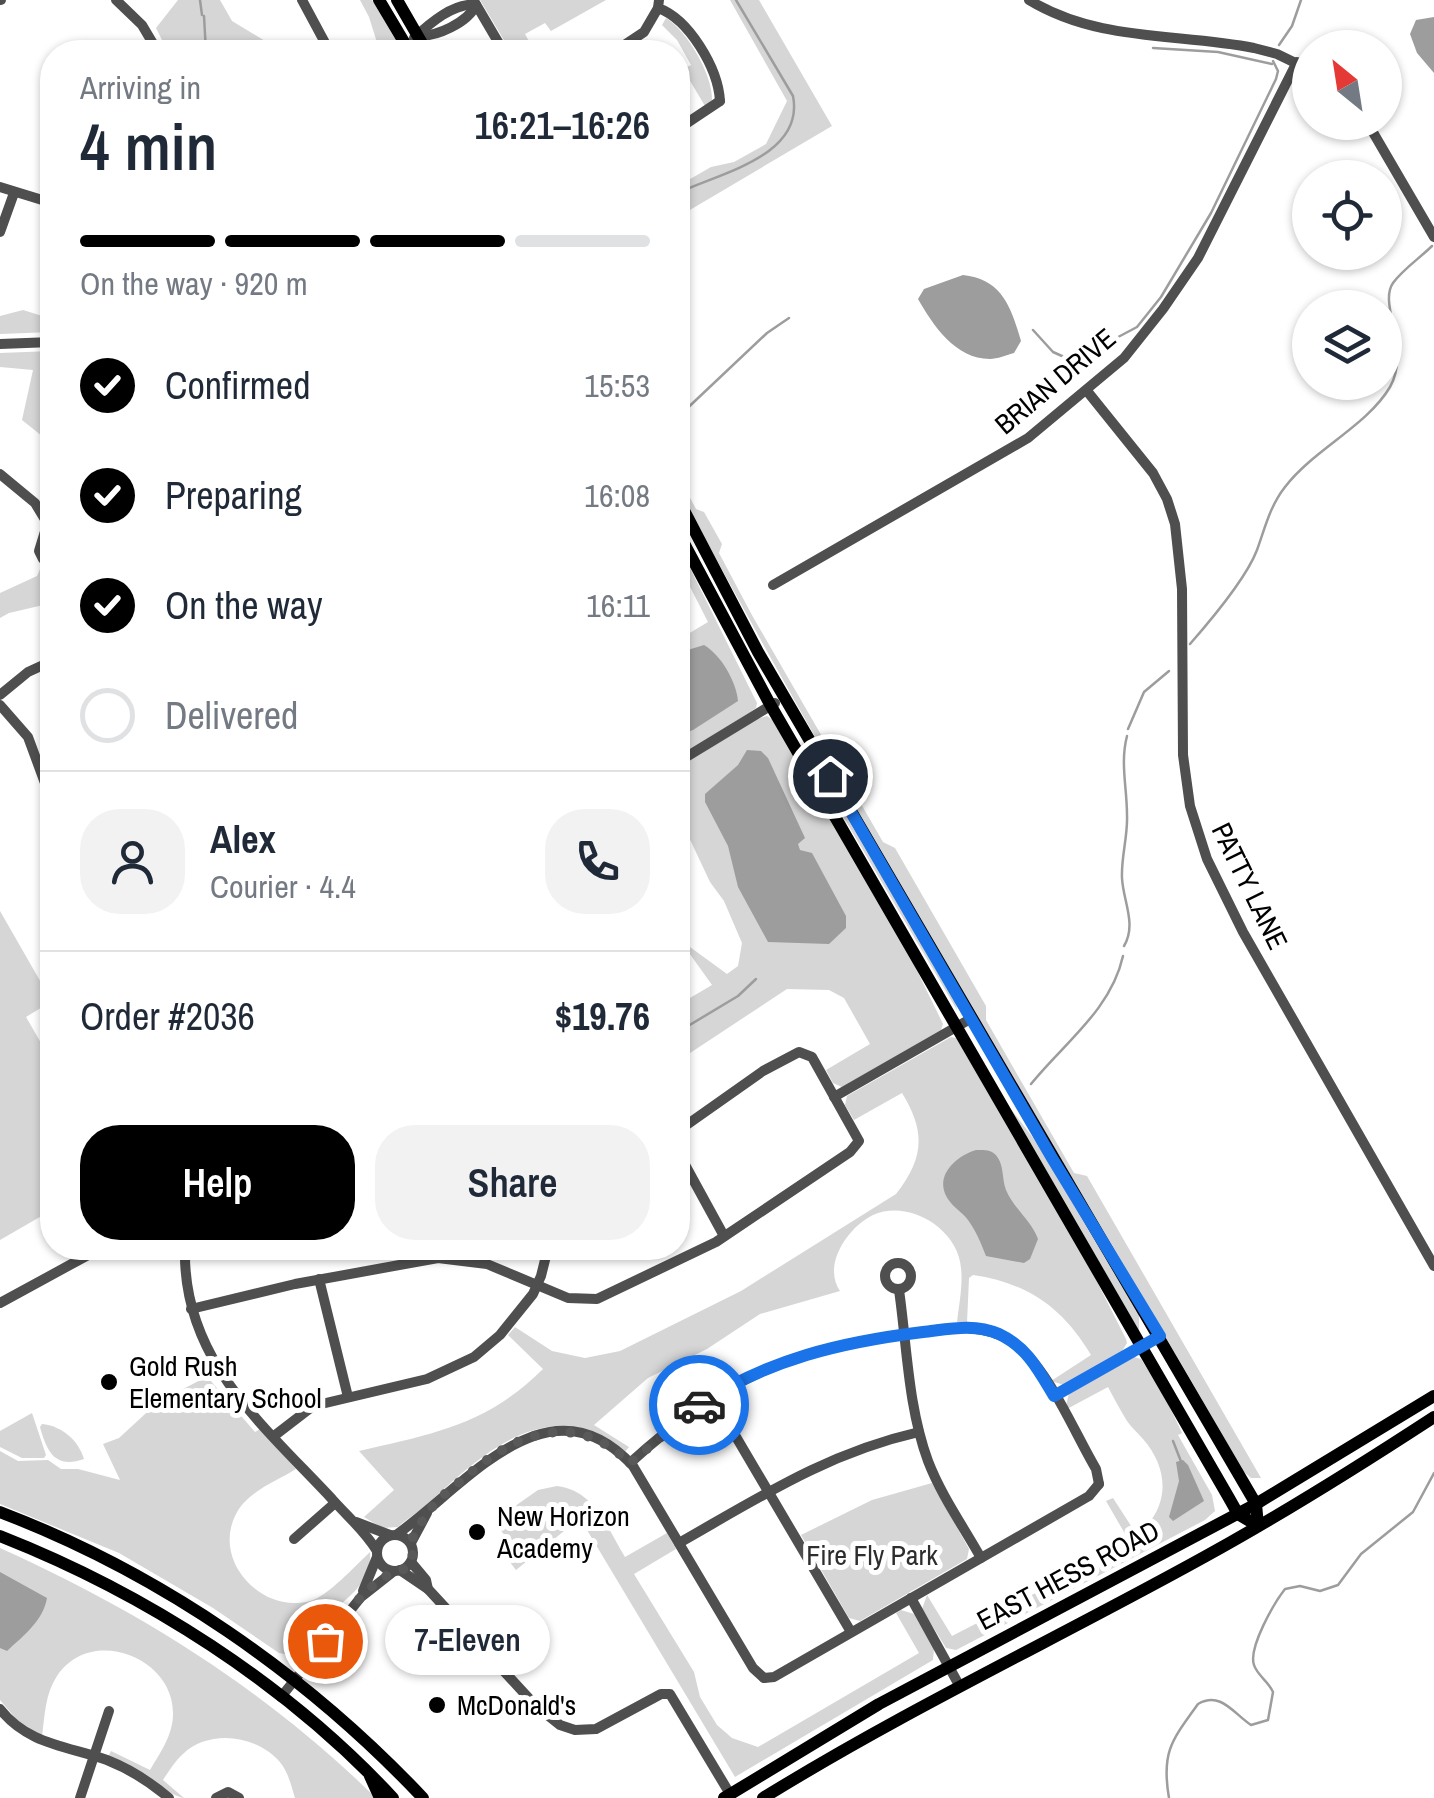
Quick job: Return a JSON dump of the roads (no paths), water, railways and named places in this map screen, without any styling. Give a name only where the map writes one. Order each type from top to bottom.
[{"type":"main road","points":[[379,0],[402,40]]},
{"type":"main road","points":[[397,0],[420,40]]},
{"type":"main road","points":[[690,521],[785,698],[1256,1504],[1258,1526]]},
{"type":"main road","points":[[690,554],[771,706],[1238,1514],[1258,1526]]},
{"type":"main road","name":"EAST HESS ROAD","points":[[727,1796],[879,1704],[1256,1504],[1434,1396]]},
{"type":"main road","name":"EAST HESS ROAD","points":[[763,1798],[959,1684],[1258,1526],[1434,1417]]},
{"type":"main road","points":[[0,1512],[70,1542],[217,1624],[294,1680],[424,1798]]},
{"type":"main road","points":[[0,1536],[56,1559],[137,1601],[228,1658],[281,1697],[393,1798]]},
{"type":"main road","points":[[369,1774],[380,1798]]},
{"type":"street","points":[[117,0],[151,40]]},
{"type":"street","points":[[302,0],[324,40]]},
{"type":"street","points":[[1029,0],[1092,28],[1242,45],[1292,60]]},
{"type":"street","points":[[414,40],[424,27],[466,3],[475,2],[497,40]]},
{"type":"street","points":[[632,40],[644,32],[658,4],[692,34],[723,103],[690,122]]},
{"type":"street","name":"BRIAN DRIVE","points":[[773,585],[1012,448],[1087,391],[1143,335],[1188,274],[1292,72]]},
{"type":"street","points":[[1377,140],[1434,237]]},
{"type":"street","points":[[0,187],[40,201]]},
{"type":"street","points":[[0,232],[14,193]]},
{"type":"street","points":[[0,344],[40,342]]},
{"type":"street","name":"PATTY LANE","points":[[1087,391],[1154,474],[1175,524],[1182,589],[1182,742],[1190,806],[1206,859],[1434,1266]]},
{"type":"street","points":[[0,474],[40,509]]},
{"type":"street","points":[[0,696],[40,666]]},
{"type":"street","points":[[690,755],[785,698]]},
{"type":"street","points":[[0,705],[28,737],[40,770]]},
{"type":"street","points":[[834,1097],[972,1018]]},
{"type":"street","points":[[690,1123],[763,1071],[804,1048],[861,1144],[690,1255]]},
{"type":"street","points":[[690,1174],[724,1236]]},
{"type":"street","points":[[0,1303],[80,1260]]},
{"type":"street","points":[[185,1260],[191,1309],[217,1369],[356,1522],[382,1565],[428,1589]]},
{"type":"street","points":[[191,1309],[434,1260]]},
{"type":"street","points":[[459,1260],[486,1264],[568,1298],[598,1299],[680,1260]]},
{"type":"street","points":[[274,1436],[310,1407],[427,1379],[468,1361],[500,1335],[538,1285],[545,1260]]},
{"type":"street","points":[[320,1280],[348,1397]]},
{"type":"street","points":[[899,1290],[919,1432],[933,1472],[981,1558]]},
{"type":"street","points":[[360,1597],[381,1541],[428,1512],[492,1456],[537,1434],[569,1432],[588,1436],[630,1463],[763,1682],[1104,1485],[1027,1354],[998,1334],[966,1327],[843,1343],[795,1356],[712,1396],[630,1463]]},
{"type":"street","points":[[1054,1396],[1160,1336]]},
{"type":"street","points":[[712,1396],[851,1632]]},
{"type":"street","points":[[680,1543],[844,1453],[919,1432]]},
{"type":"street","points":[[294,1539],[335,1503]]},
{"type":"street","points":[[281,1697],[360,1597],[411,1562],[411,1543],[428,1512]]},
{"type":"street","points":[[356,1522],[411,1543]]},
{"type":"street","points":[[411,1562],[428,1589],[542,1712],[560,1725],[575,1730],[596,1729],[661,1694],[670,1694],[727,1796]]},
{"type":"street","points":[[910,1598],[959,1684]]},
{"type":"street","points":[[0,1709],[14,1725],[35,1739],[95,1756],[138,1776],[168,1798]]},
{"type":"street","points":[[80,1798],[109,1712]]},
{"type":"street","points":[[216,1798],[228,1792],[239,1798]]},
{"type":"waterway","points":[[200,0],[202,15]]},
{"type":"waterway","points":[[690,188],[734,170],[772,148],[793,117],[793,96],[736,0]]},
{"type":"waterway","points":[[1279,45],[1292,26],[1301,0]]},
{"type":"waterway","points":[[204,16],[205,40]]},
{"type":"waterway","points":[[1153,48],[1218,52],[1272,64]]},
{"type":"waterway","points":[[1033,330],[1053,352],[1073,361],[1137,327],[1161,297],[1211,213],[1276,79],[1278,71],[1273,61]]},
{"type":"waterway","points":[[1190,644],[1245,574],[1285,487],[1310,461],[1368,414],[1390,387],[1397,358],[1389,292],[1397,278],[1432,246]]},
{"type":"waterway","points":[[690,406],[767,333],[789,318]]},
{"type":"waterway","points":[[1128,729],[1144,692],[1169,671]]},
{"type":"waterway","points":[[1124,946],[1129,929],[1122,878],[1127,823],[1127,736]]},
{"type":"waterway","points":[[1031,1084],[1097,1009],[1123,956]]},
{"type":"waterway","points":[[690,1025],[738,996],[756,979]]},
{"type":"waterway","points":[[1173,1441],[1182,1464]]},
{"type":"waterway","points":[[1169,1798],[1166,1769],[1171,1747],[1198,1704],[1220,1702],[1251,1725],[1268,1720],[1273,1692],[1256,1669],[1253,1657],[1263,1626],[1285,1589],[1300,1586],[1320,1591],[1338,1585],[1361,1554],[1413,1512],[1434,1473]]},
{"type":"place","name":"Gold Rush Elementary School","points":[[109,1382]]},
{"type":"place","name":"New Horizon Academy","points":[[477,1532]]},
{"type":"place","name":"7-Eleven","points":[[325,1641]]},
{"type":"place","name":"McDonald's","points":[[437,1705]]},
{"type":"park label","name":"Fire Fly Park","points":[[872,1555]]}]
